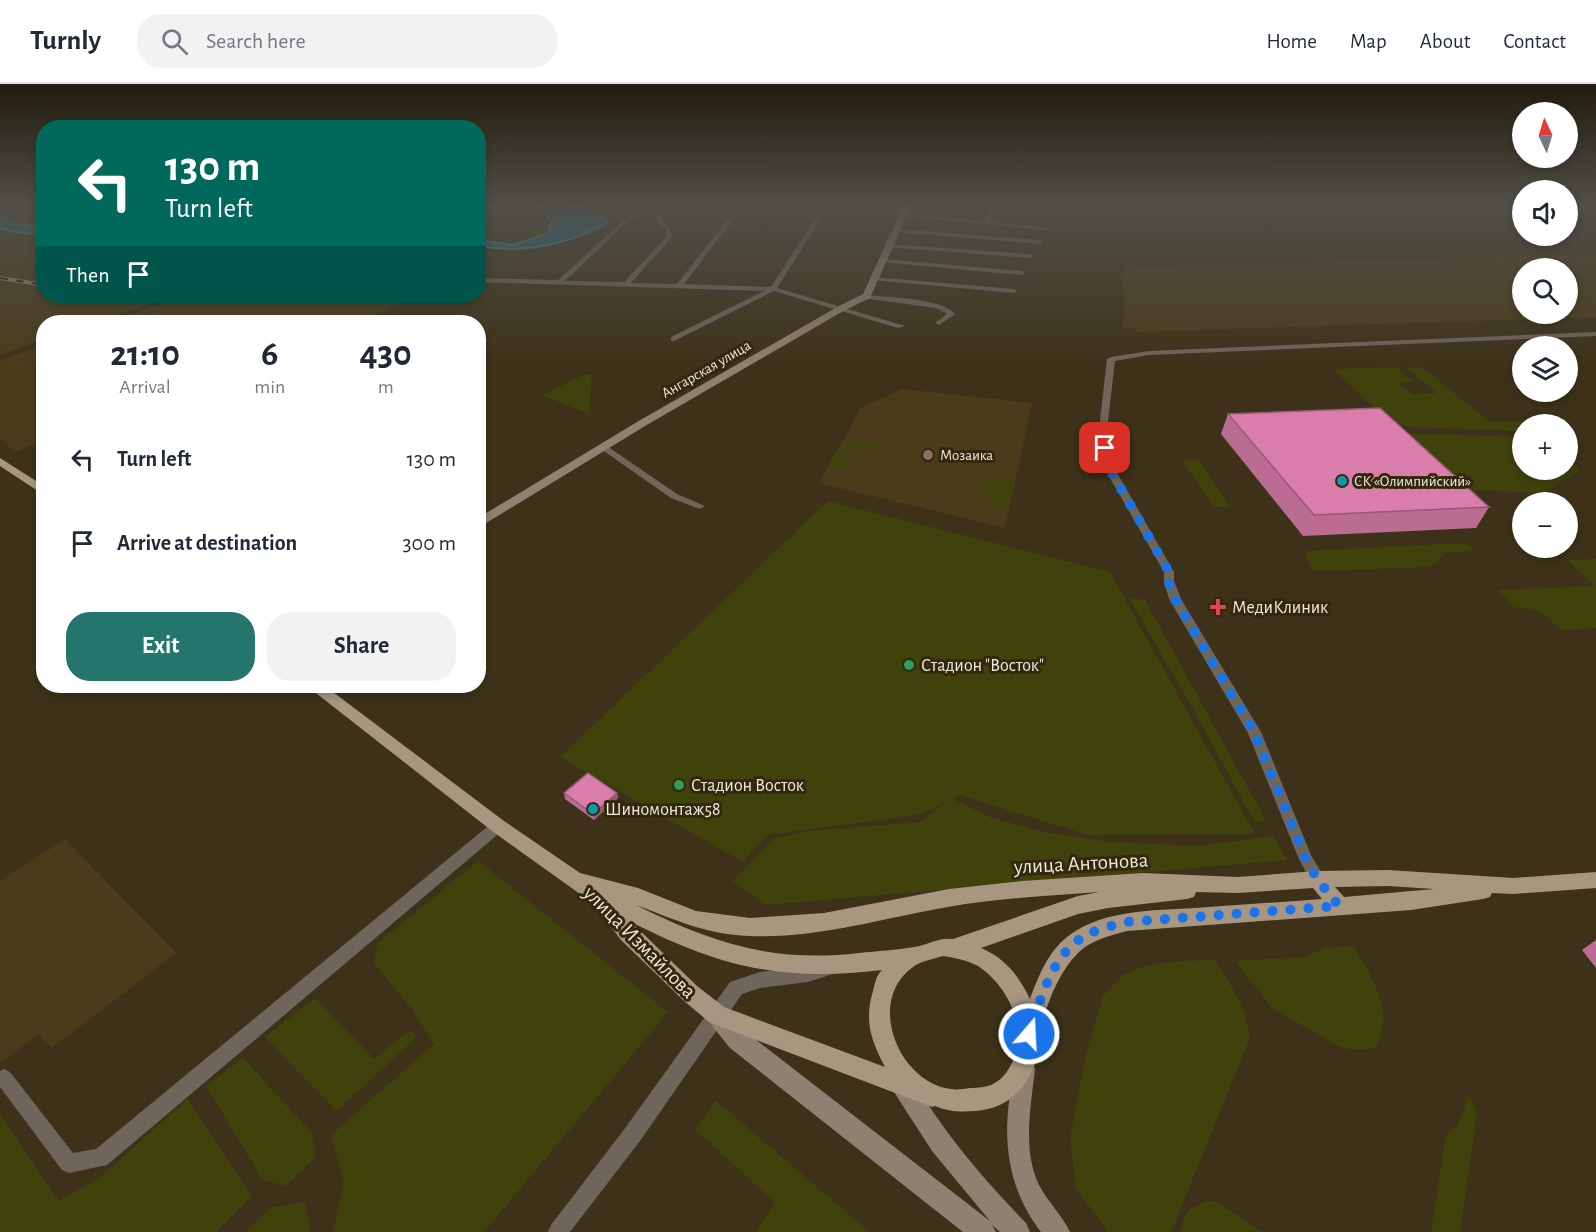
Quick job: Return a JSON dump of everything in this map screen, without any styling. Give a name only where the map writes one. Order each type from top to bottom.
[{"type":"main road","points":[[0,461],[36,486]]},
{"type":"main road","name":"улица Измайлова","points":[[324,693],[498,826],[601,898],[628,934],[690,993],[717,1015]]},
{"type":"main road","name":"улица Антонова","points":[[579,881],[638,897],[696,920],[750,927],[824,922],[949,898],[1022,889],[1143,881],[1238,885],[1317,879],[1388,878],[1513,886],[1596,880]]},
{"type":"main road","points":[[1317,879],[1339,906]]},
{"type":"main road","points":[[601,898],[704,946],[735,956],[785,965],[833,967],[910,956],[925,949],[957,947],[1078,905],[1108,899],[1238,885]]},
{"type":"main road","points":[[717,1015],[899,1077],[932,1096],[966,1102],[986,1100],[1010,1087],[1025,1062],[1029,1034],[1045,986],[1063,956],[1081,938],[1101,928],[1127,922],[1410,901],[1513,886]]},
{"type":"main road","points":[[957,947],[977,954],[994,966],[1010,982],[1020,998],[1029,1034]]},
{"type":"main road","points":[[899,1077],[879,1032],[877,1014],[879,996],[887,978],[910,956]]},
{"type":"street","points":[[560,282],[584,260]]},
{"type":"street","points":[[626,284],[648,260]]},
{"type":"street","points":[[680,285],[700,260]]},
{"type":"street","points":[[674,339],[773,289],[792,260]]},
{"type":"street","points":[[939,323],[949,318],[951,314],[948,310],[937,306],[865,297],[882,261],[1022,273]]},
{"type":"street","points":[[874,279],[1014,291]]},
{"type":"street","points":[[486,280],[773,289],[901,326]]},
{"type":"street","name":"Ангарская улица","points":[[486,519],[604,447],[842,308],[865,297]]},
{"type":"street","points":[[1317,879],[1305,857],[1254,732],[1175,599],[1168,581],[1169,572],[1108,466],[1103,429],[1111,359],[1149,353],[1596,334]]},
{"type":"street","points":[[604,447],[674,496],[700,506]]},
{"type":"street","points":[[4,1078],[69,1163],[100,1158],[498,826]]},
{"type":"street","points":[[558,1232],[633,1134],[736,988],[760,978],[817,974],[833,967]]},
{"type":"street","name":"улица Измайлова","points":[[717,1015],[738,1040],[982,1232]]},
{"type":"street","points":[[1025,1062],[1016,1138],[1019,1159],[1030,1192],[1057,1232]]},
{"type":"street","points":[[899,1077],[944,1146],[974,1185],[1017,1232]]},
{"type":"shaded area","points":[[0,260],[36,260],[36,303],[153,303],[116,315],[36,315],[36,342],[0,355]]},
{"type":"shaded area","points":[[1401,260],[1512,260],[1512,320],[1136,332],[1136,328],[1123,327],[1125,296],[1120,279],[1126,264],[1142,267]]},
{"type":"shaded area","points":[[1578,260],[1596,260],[1596,317],[1578,318]]},
{"type":"shaded area","points":[[164,303],[400,303],[375,315],[128,315]]},
{"type":"shaded area","points":[[36,348],[36,444],[15,452],[0,438],[0,361]]},
{"type":"shaded area","points":[[1396,367],[1414,382],[1399,383],[1412,394],[1437,393],[1406,368],[1422,367],[1490,422],[1512,421],[1512,431],[1408,427],[1389,421],[1333,369]]},
{"type":"shaded area","points":[[592,374],[589,414],[542,395],[584,375]]},
{"type":"shaded area","name":"Мозаика","points":[[902,389],[1032,403],[1005,528],[819,483],[861,408]]},
{"type":"shaded area","points":[[1390,433],[1512,437],[1512,480],[1564,480],[1546,492],[1470,490]]},
{"type":"shaded area","points":[[856,441],[870,441],[873,449],[838,451],[841,460],[852,460],[854,468],[827,468],[840,445],[852,447]]},
{"type":"shaded area","points":[[1198,460],[1231,507],[1214,507],[1182,461]]},
{"type":"shaded area","points":[[989,477],[1013,480],[1008,506],[995,507],[983,480]]},
{"type":"shaded area","name":"Стадион \"Восток\"","points":[[828,501],[1110,572],[1255,834],[1088,835],[960,795],[953,799],[990,817],[1043,832],[1110,842],[1198,846],[1273,836],[1287,860],[765,905],[733,881],[773,839],[808,831],[920,822],[948,801],[918,815],[767,835],[743,862],[560,757]]},
{"type":"shaded area","points":[[1466,544],[1475,550],[1445,553],[1435,564],[1426,567],[1318,571],[1312,570],[1306,556],[1307,551]]},
{"type":"shaded area","points":[[1596,559],[1596,628],[1560,630],[1540,611],[1514,607],[1498,590],[1595,586],[1568,560]]},
{"type":"shaded area","points":[[1129,598],[1145,600],[1266,821],[1254,821]]},
{"type":"shaded area","points":[[65,839],[176,953],[52,1048],[39,1034],[0,1063],[0,881]]},
{"type":"shaded area","points":[[478,861],[668,1012],[484,1232],[333,1232],[344,1182],[331,1135],[434,1044],[411,1008],[374,963],[378,943]]},
{"type":"shaded area","points":[[1354,946],[1374,983],[1382,1008],[1383,1021],[1376,1048],[1360,1050],[1342,1048],[1273,1009],[1235,961],[1304,957],[1325,948]]},
{"type":"shaded area","points":[[1214,960],[1237,997],[1245,1016],[1250,1038],[1171,1232],[1109,1232],[1076,1189],[1070,1138],[1085,1059],[1103,996],[1123,975],[1144,966],[1178,961]]},
{"type":"shaded area","points":[[315,998],[374,1059],[410,1030],[417,1037],[336,1111],[265,1037]]},
{"type":"shaded area","points":[[243,1058],[312,1133],[315,1158],[285,1186],[262,1179],[206,1086]]},
{"type":"shaded area","points":[[1469,1095],[1477,1113],[1460,1232],[1431,1232],[1446,1136],[1458,1125]]},
{"type":"shaded area","points":[[187,1099],[252,1196],[216,1232],[0,1232],[0,1113],[59,1201],[102,1176]]},
{"type":"shaded area","points":[[716,1101],[870,1232],[756,1232],[775,1203],[695,1129]]},
{"type":"shaded area","points":[[1205,1201],[1218,1202],[1263,1232],[1180,1232],[1187,1212]]},
{"type":"shaded area","points":[[305,1202],[311,1232],[246,1232],[272,1207]]},
{"type":"building","name":"СК «Олимпийский»","points":[[1380,408],[1489,507],[1314,515],[1228,414]]},
{"type":"building","name":"Шиномонтаж58","points":[[588,773],[617,793],[593,814],[564,793]]},
{"type":"railway","points":[[0,278],[36,284]]},
{"type":"place","name":"Мозаика","points":[[928,455]]},
{"type":"place","name":"СК «Олимпийский»","points":[[1342,481]]},
{"type":"place","name":"МедиКлиник","points":[[1218,607]]},
{"type":"place","name":"Стадион \"Восток\"","points":[[909,665]]},
{"type":"place","name":"Стадион Восток","points":[[679,785]]},
{"type":"place","name":"Шиномонтаж58","points":[[593,809]]},
{"type":"route","points":[[1029,1034],[1045,986],[1063,956],[1081,938],[1101,928],[1127,922],[1339,906],[1317,879],[1305,857],[1254,732],[1175,599],[1168,581],[1169,572],[1108,466],[1105,448]]}]
